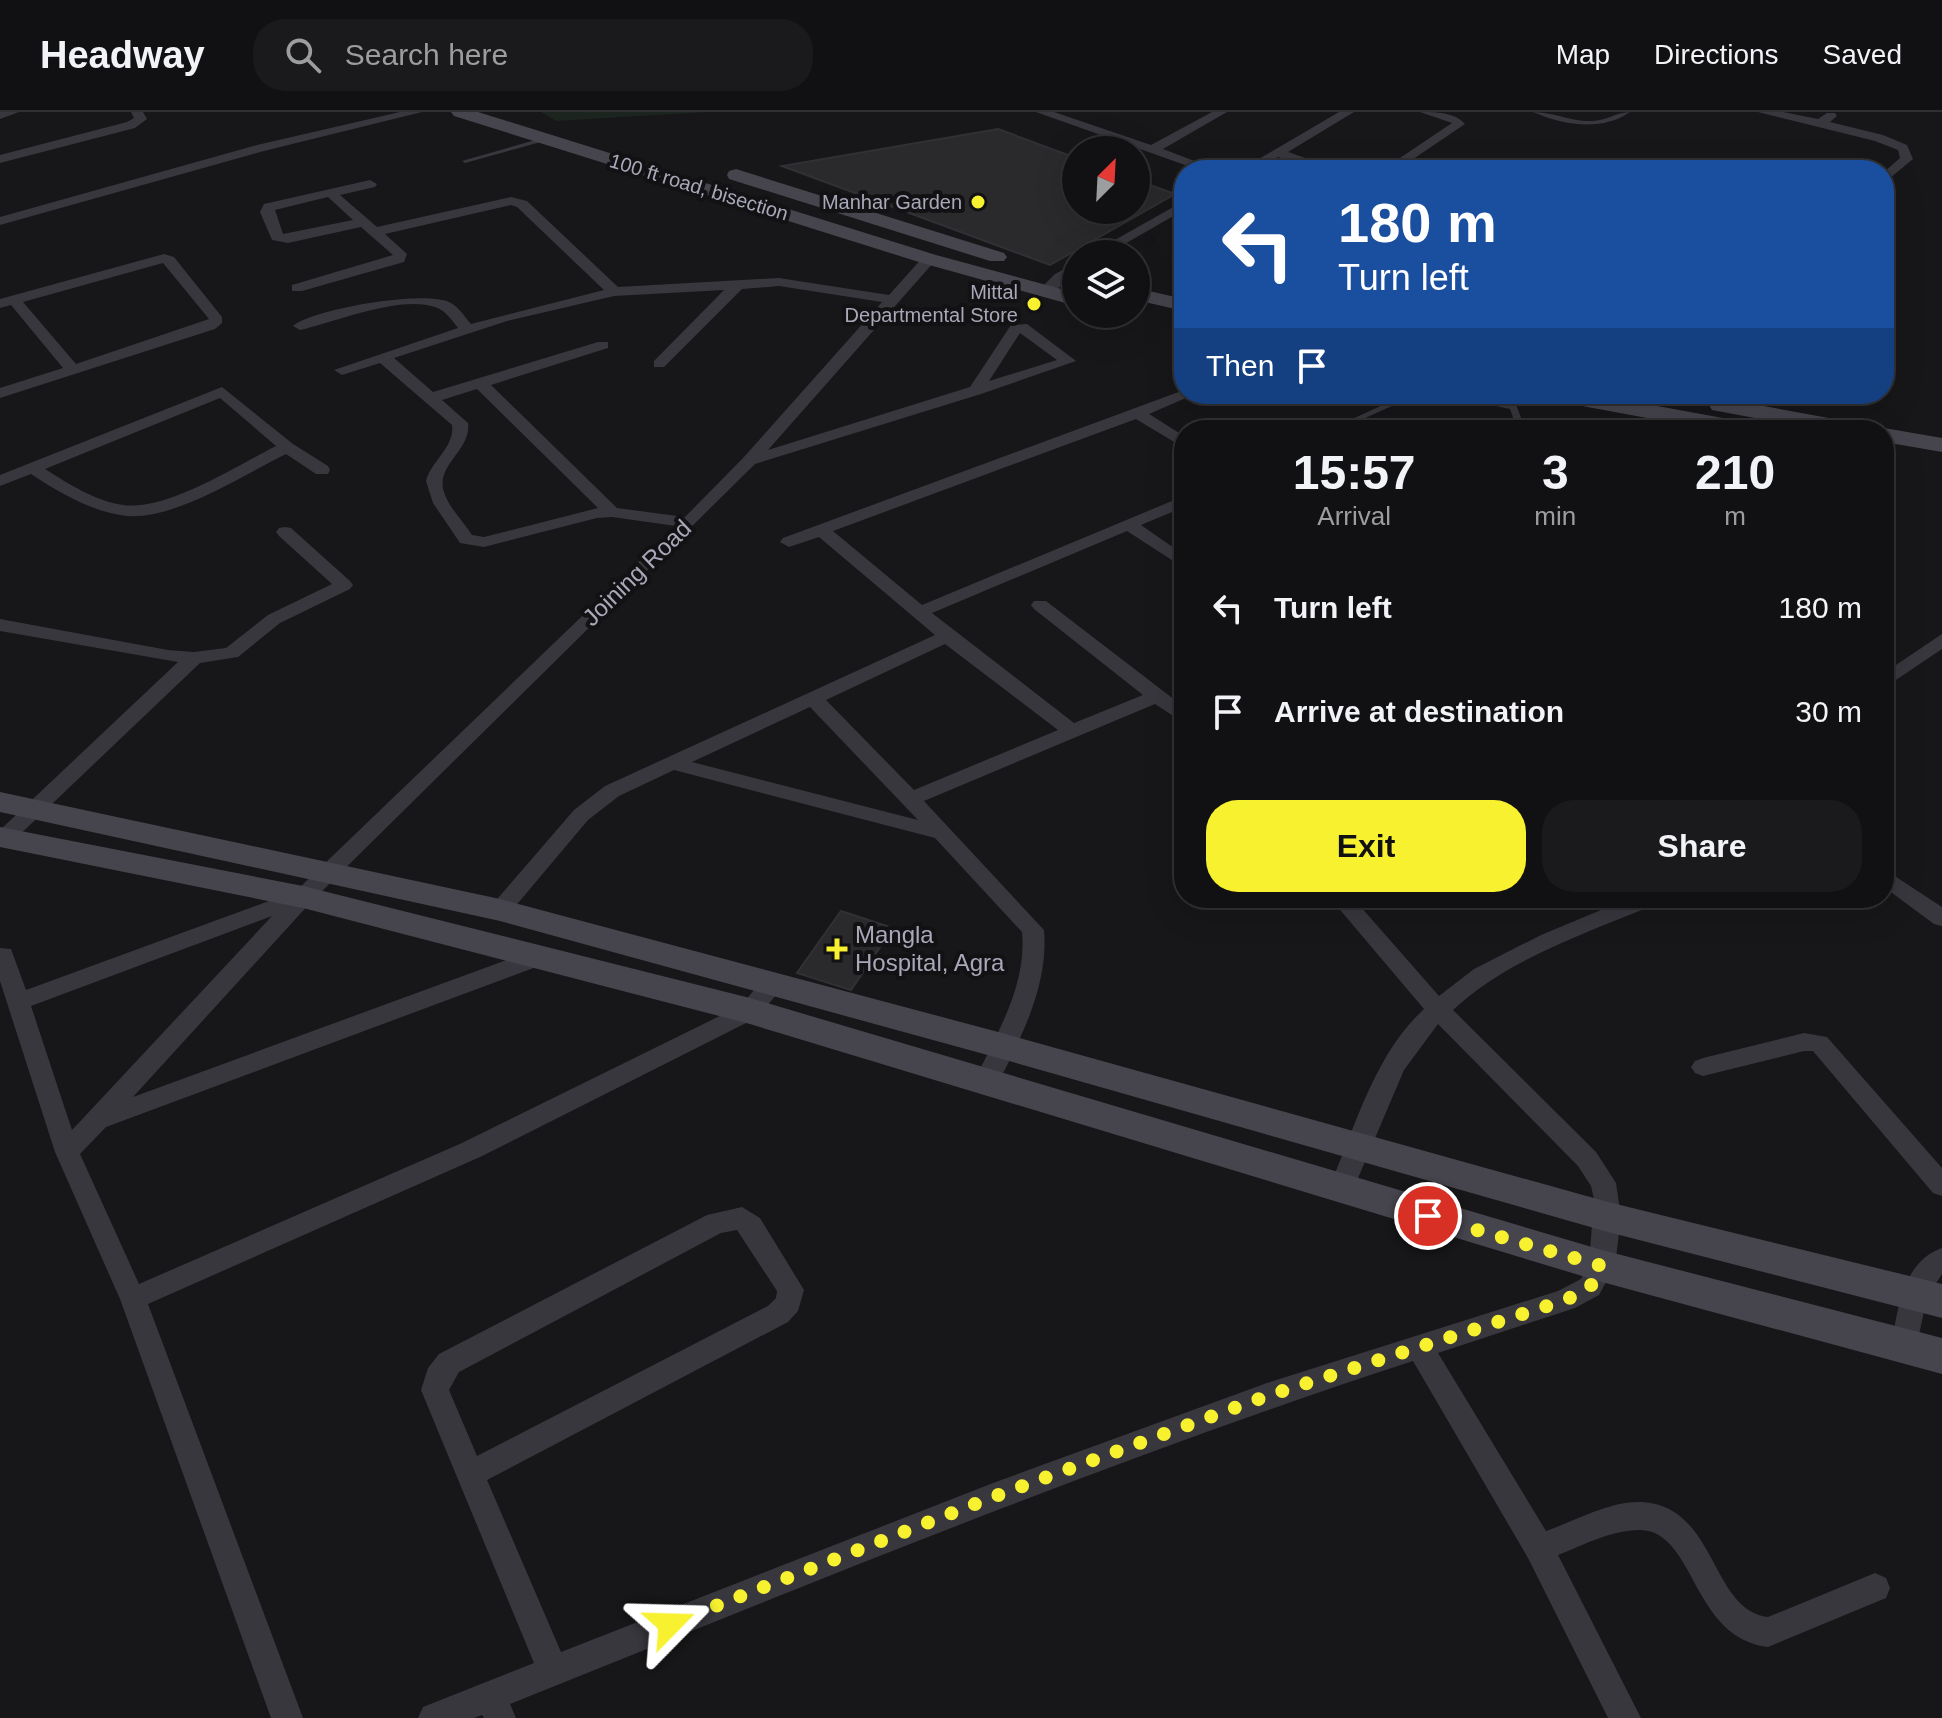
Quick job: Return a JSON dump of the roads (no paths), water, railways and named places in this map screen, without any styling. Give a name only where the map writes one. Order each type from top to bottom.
[{"type":"street","points":[[0,115],[13,112]]},
{"type":"street","points":[[0,159],[131,125],[141,119],[137,112]]},
{"type":"street","points":[[0,221],[261,148],[416,112]]},
{"type":"street","name":"100 ft road, bisection","points":[[460,112],[929,259],[1062,297]]},
{"type":"street","points":[[1042,112],[1182,160]]},
{"type":"street","points":[[1072,123],[1095,112]]},
{"type":"street","points":[[1152,150],[1221,112]]},
{"type":"street","points":[[1265,160],[1348,112]]},
{"type":"street","points":[[1403,160],[1459,124],[1456,120],[1426,112]]},
{"type":"street","points":[[1764,112],[1879,138],[1903,148],[1907,159],[1894,170]]},
{"type":"street","points":[[1820,123],[1837,112]]},
{"type":"street","points":[[1279,153],[1302,160]]},
{"type":"street","name":"100 ft road, bisection","points":[[718,170],[1062,272]]},
{"type":"street","points":[[370,184],[269,207],[267,212],[277,237],[288,239],[369,227],[511,201],[522,204],[614,292]]},
{"type":"street","points":[[760,206],[788,191]]},
{"type":"street","points":[[297,288],[399,259],[400,254],[332,194]]},
{"type":"street","points":[[1122,240],[1174,211]]},
{"type":"street","points":[[865,239],[891,223]]},
{"type":"street","points":[[0,393],[210,326],[217,320],[169,260],[164,258],[7,302],[72,369]]},
{"type":"street","name":"Joining Road","points":[[67,1152],[303,897],[689,523],[750,460],[929,259]]},
{"type":"street","points":[[1044,293],[1062,281]]},
{"type":"street","points":[[342,370],[467,328],[614,292],[798,283],[895,300]]},
{"type":"street","points":[[659,364],[738,284]]},
{"type":"street","points":[[1150,297],[1174,303]]},
{"type":"street","points":[[300,326],[364,308],[429,302],[446,306],[467,328]]},
{"type":"street","points":[[1150,317],[1174,322]]},
{"type":"street","points":[[750,460],[975,391],[1068,361],[1022,327],[1016,328],[975,391]]},
{"type":"street","points":[[431,398],[603,345]]},
{"type":"street","points":[[383,357],[460,423],[460,439],[440,466],[435,477],[435,490],[466,539],[484,542],[579,516],[612,512],[689,523]]},
{"type":"street","points":[[480,383],[612,512]]},
{"type":"street","points":[[0,481],[217,393],[225,393],[287,447],[322,470]]},
{"type":"street","points":[[789,542],[1174,399]]},
{"type":"street","points":[[1614,404],[1698,420]]},
{"type":"street","points":[[1727,404],[1796,420]]},
{"type":"street","points":[[1137,413],[1174,437]]},
{"type":"street","points":[[1894,437],[1942,445]]},
{"type":"street","points":[[33,468],[65,489],[108,507],[139,511],[163,505],[287,447]]},
{"type":"street","points":[[1894,456],[1942,463]]},
{"type":"street","points":[[920,612],[1174,505]]},
{"type":"street","points":[[1129,525],[1174,556]]},
{"type":"street","points":[[821,530],[947,636],[1073,732]]},
{"type":"street","points":[[0,625],[194,658],[231,653],[274,619],[344,585],[285,532]]},
{"type":"street","points":[[1040,605],[1174,709]]},
{"type":"street","points":[[500,910],[581,815],[632,780],[676,764],[947,636]]},
{"type":"street","points":[[1894,675],[1942,640]]},
{"type":"street","points":[[2,838],[194,658]]},
{"type":"street","points":[[913,798],[1157,696]]},
{"type":"street","points":[[813,698],[913,798],[1033,930],[1037,951],[1034,973],[986,1082]]},
{"type":"street","points":[[676,764],[942,833]]},
{"type":"street","points":[[0,802],[500,910],[1361,1145],[1608,1217],[1928,1297]]},
{"type":"street","points":[[2,838],[303,897],[750,1011],[1602,1266],[1942,1356]]},
{"type":"street","points":[[1894,883],[1942,918]]},
{"type":"street","points":[[19,1002],[303,897]]},
{"type":"street","points":[[434,1718],[495,1707],[553,1670],[993,1497],[1267,1396],[1566,1300],[1590,1287],[1602,1266],[1608,1217],[1603,1183],[1587,1159],[1437,1009],[1350,908]]},
{"type":"street","points":[[1341,1190],[1389,1074],[1404,1049],[1437,1009],[1488,974],[1545,943],[1627,908]]},
{"type":"street","points":[[3,955],[67,1152],[133,1299],[287,1718]]},
{"type":"street","points":[[97,1120],[539,957]]},
{"type":"street","points":[[133,1299],[471,1150],[750,1011],[774,984]]},
{"type":"street","points":[[1703,1067],[1804,1042],[1819,1043],[1942,1186]]},
{"type":"street","points":[[472,1473],[778,1314],[789,1303],[791,1290],[751,1226],[742,1218],[716,1223],[449,1363],[438,1377],[435,1390],[553,1670]]},
{"type":"street","points":[[1905,1346],[1928,1297],[1928,1268],[1942,1259]]},
{"type":"street","points":[[1419,1346],[1539,1548],[1625,1718]]},
{"type":"street","points":[[1539,1548],[1640,1515],[1661,1519],[1679,1533],[1735,1619],[1750,1630],[1768,1632],[1875,1588]]},
{"type":"lane","points":[[1536,112],[1595,125],[1616,120],[1627,112]]},
{"type":"lane","points":[[465,161],[546,139]]},
{"type":"lane","points":[[1355,420],[1391,404]]},
{"type":"lane","points":[[1498,404],[1513,407]]},
{"type":"lane","points":[[1512,404],[1518,420]]},
{"type":"place","name":"Manhar Garden","points":[[978,202]]},
{"type":"place","name":"Mittal Departmental Store","points":[[1034,304]]},
{"type":"place","name":"Mangla Hospital, Agra","points":[[837,949]]}]
